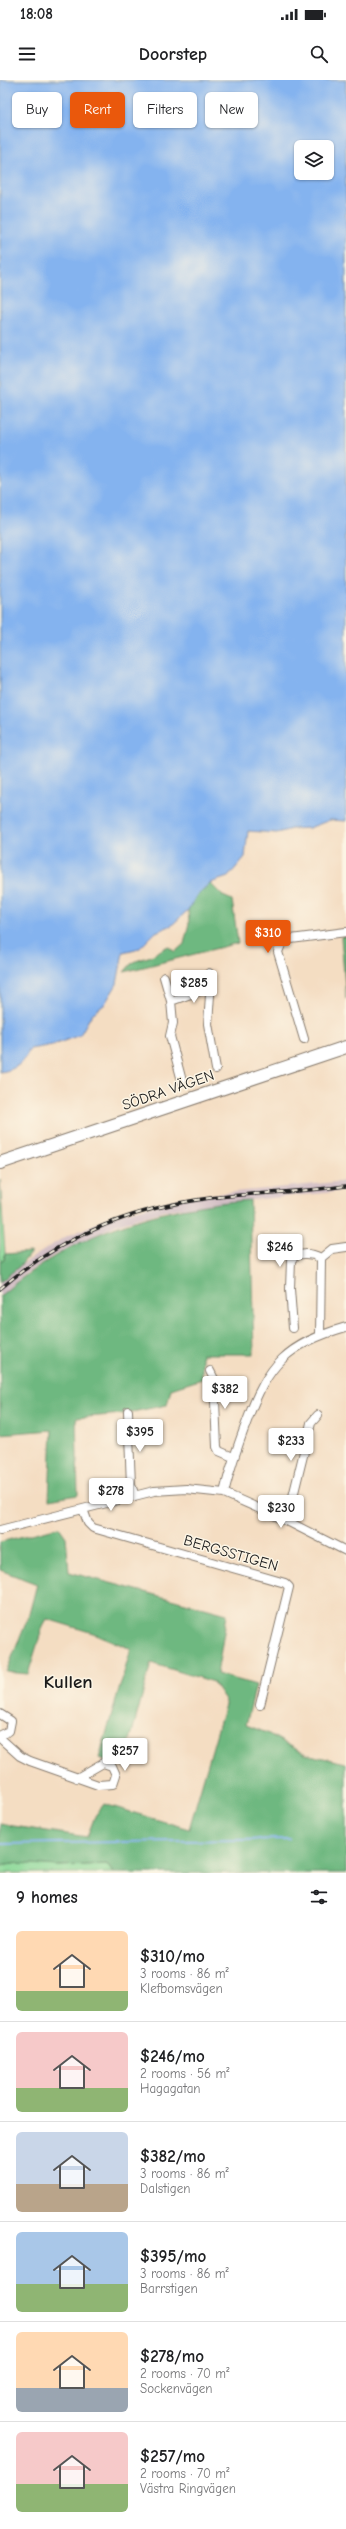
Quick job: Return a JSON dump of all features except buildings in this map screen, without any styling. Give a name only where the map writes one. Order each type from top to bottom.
[{"type":"highway","name":"SÖDRA VÄGEN","points":[[0,1163],[346,1047]]},
{"type":"street","points":[[304,1040],[278,952],[280,946],[284,941],[291,939],[346,932]]},
{"type":"street","points":[[208,973],[210,987],[208,1024],[216,1069]]},
{"type":"street","points":[[164,977],[171,1001],[173,1023],[170,1036],[182,1081]]},
{"type":"street","points":[[171,1001],[210,987]]},
{"type":"street","points":[[320,1335],[321,1258],[332,1248],[346,1247]]},
{"type":"street","points":[[293,1328],[290,1289],[291,1260],[300,1254],[315,1255],[321,1258]]},
{"type":"street","points":[[224,1493],[233,1457],[264,1380],[272,1369],[296,1348],[320,1335],[346,1327]]},
{"type":"street","points":[[210,1372],[214,1379],[217,1447],[219,1451],[233,1457]]},
{"type":"street","points":[[128,1412],[132,1485],[135,1496]]},
{"type":"street","points":[[287,1521],[311,1423],[318,1415]]},
{"type":"street","points":[[0,1530],[154,1491],[186,1489],[224,1493],[287,1521],[346,1551]]},
{"type":"street","name":"BERGSSTIGEN","points":[[83,1509],[88,1523],[93,1528],[285,1583],[289,1587],[260,1705]]},
{"type":"street","points":[[0,1714],[11,1721],[9,1731],[0,1736],[20,1756],[30,1762],[77,1778]]},
{"type":"shaded area","points":[[346,1181],[346,1191],[210,1204],[168,1210],[118,1224],[55,1255],[27,1273],[0,1296],[0,1282],[21,1265],[63,1238],[115,1215],[185,1197]]},
{"type":"green space","points":[[210,883],[223,896],[232,900],[238,943],[124,972],[133,962],[151,956],[168,946],[175,952],[184,944],[189,923],[188,910],[197,895]]},
{"type":"green space","points":[[346,936],[346,999],[341,937]]},
{"type":"green space","points":[[0,1179],[5,1254],[4,1260],[0,1262]]},
{"type":"green space","points":[[250,1200],[254,1354],[202,1354],[202,1379],[171,1389],[167,1405],[122,1414],[76,1418],[78,1495],[49,1500],[52,1430],[0,1434],[0,1296],[28,1274],[56,1255],[117,1227],[181,1209]]},
{"type":"green space","points":[[31,1252],[21,1265],[0,1282],[0,1262],[4,1260],[5,1254]]},
{"type":"green space","points":[[59,1527],[66,1537],[69,1572],[227,1614],[217,1674],[256,1685],[246,1725],[267,1733],[305,1754],[346,1763],[346,1873],[113,1873],[107,1864],[58,1866],[19,1863],[0,1866],[0,1824],[87,1837],[95,1816],[104,1804],[189,1829],[226,1701],[213,1682],[151,1663],[123,1766],[99,1758],[131,1649],[93,1633],[47,1619],[43,1626],[28,1674],[6,1672],[28,1618],[37,1584],[0,1570],[0,1542]]},
{"type":"green space","points":[[19,1863],[58,1866],[107,1864],[113,1873],[0,1873],[0,1866]]},
{"type":"water","points":[[0,80],[346,80],[346,821],[330,820],[309,828],[291,829],[277,833],[248,831],[245,857],[228,877],[210,883],[197,895],[188,910],[172,925],[156,932],[140,948],[123,952],[117,984],[104,1005],[92,1014],[80,1035],[53,1045],[30,1049],[22,1062],[15,1068],[0,1072]]},
{"type":"waterway","points":[[0,1844],[289,1839]]},
{"type":"railway","points":[[0,1289],[47,1254],[72,1240],[125,1217],[153,1209],[210,1198],[346,1186]]},
{"type":"district","name":"Kullen","points":[[68,1682]]}]
